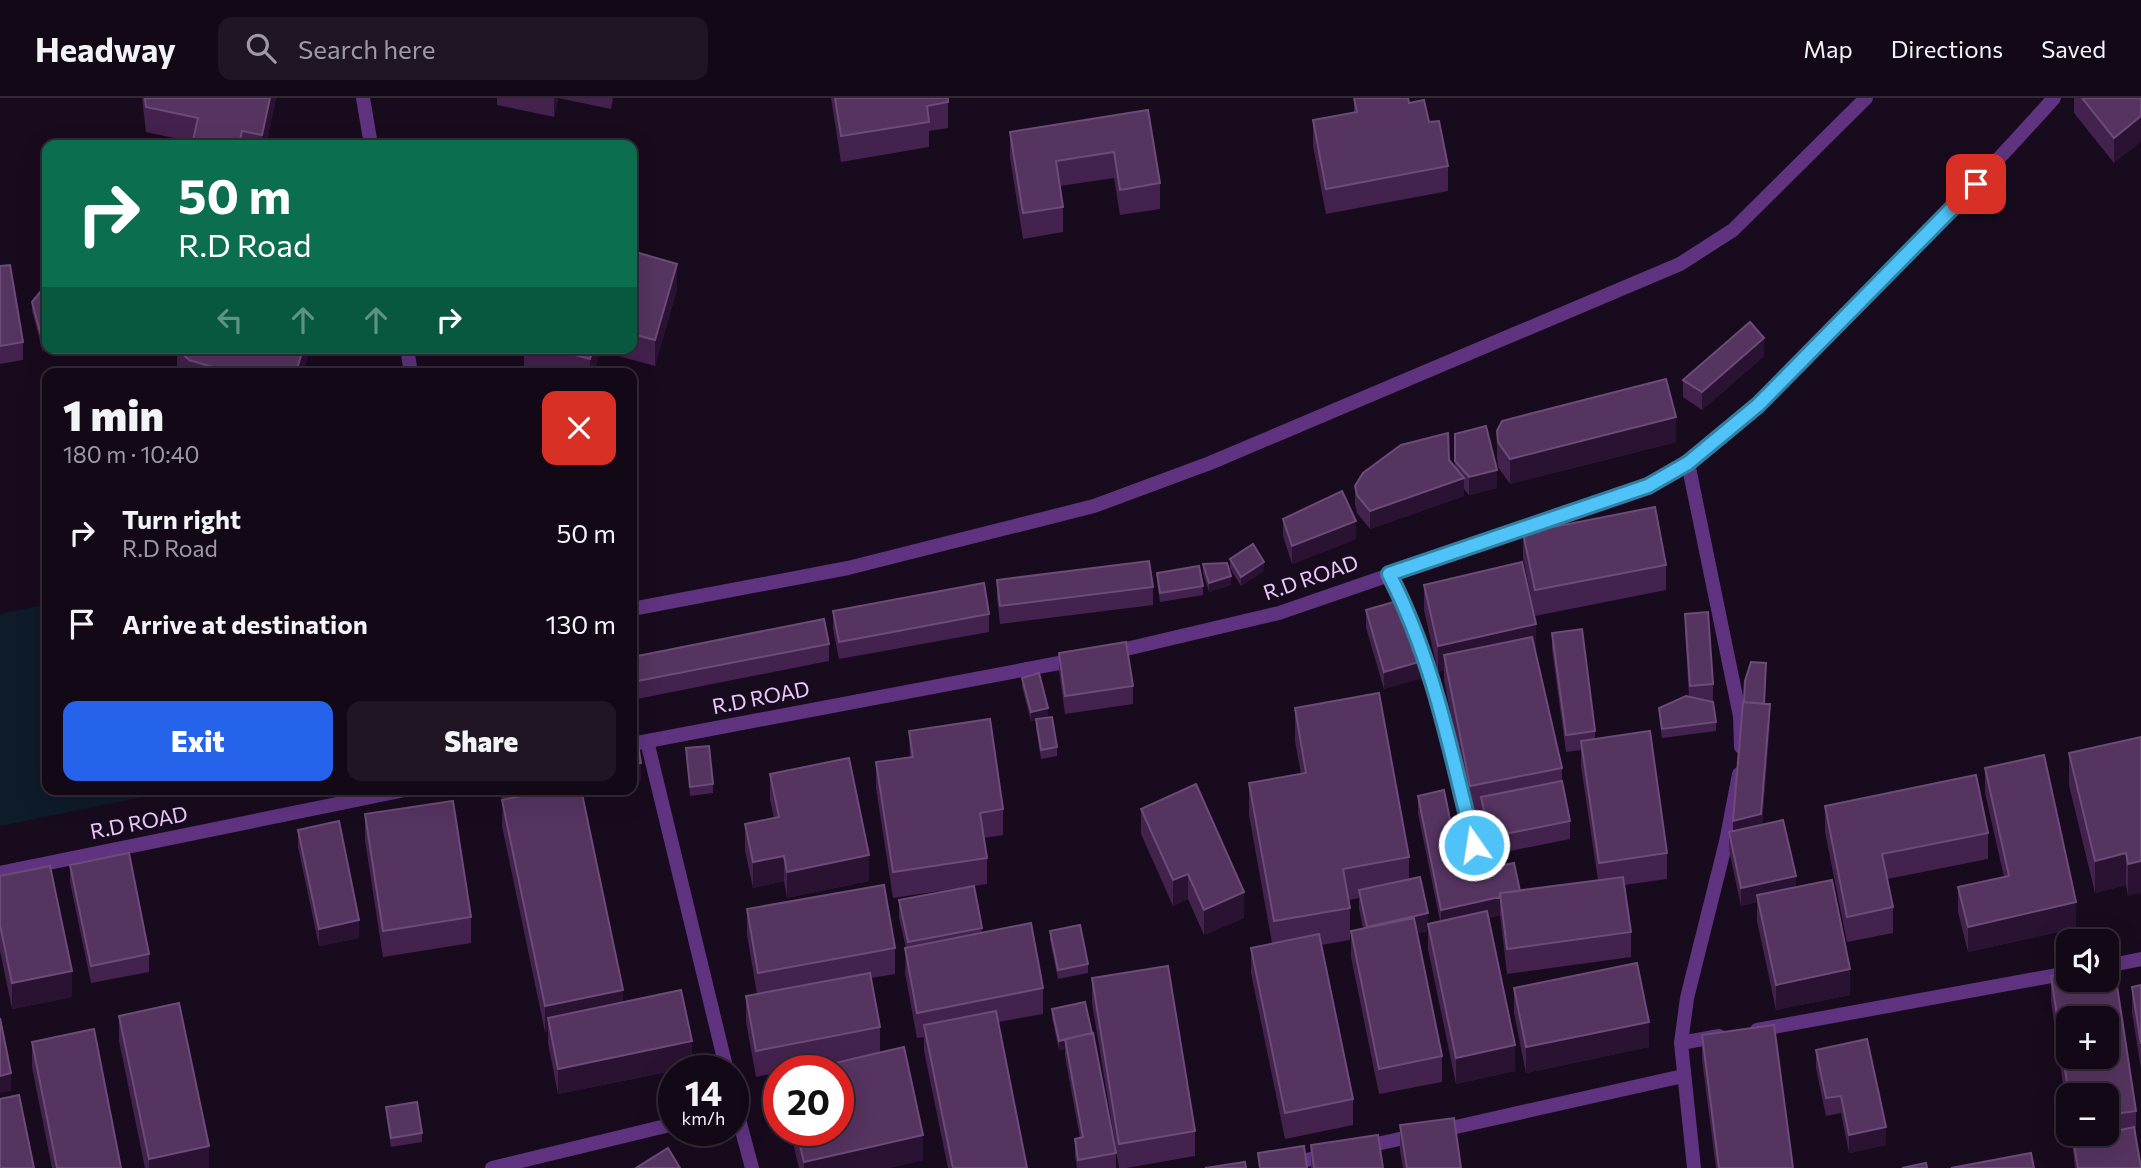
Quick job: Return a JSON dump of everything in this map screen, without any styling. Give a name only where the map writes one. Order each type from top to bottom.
[{"type":"street","points":[[363,98],[370,140]]},
{"type":"street","points":[[637,607],[848,568],[1081,510],[1210,463],[1680,264],[1733,230],[1866,98]]},
{"type":"street","name":"R.D ROAD","points":[[637,743],[1155,645],[1279,613],[1648,486],[1688,463],[1758,405],[1976,184],[2054,98]]},
{"type":"street","points":[[1688,463],[1740,716],[1741,761],[1726,842],[1687,998],[1681,1044],[1694,1168]]},
{"type":"street","points":[[1389,574],[1408,610],[1428,666],[1474,845]]},
{"type":"street","points":[[647,741],[723,1055]]},
{"type":"street","name":"R.D ROAD","points":[[0,873],[381,795]]},
{"type":"street","points":[[2119,964],[2141,959]]},
{"type":"street","points":[[1681,1044],[2056,975]]},
{"type":"street","points":[[1270,1168],[1683,1076]]},
{"type":"street","points":[[492,1168],[658,1128]]},
{"type":"street","points":[[746,1146],[752,1168]]},
{"type":"shaded area","points":[[42,605],[42,795],[152,795],[0,826],[0,614]]},
{"type":"building","points":[[145,98],[270,98],[262,135],[242,131],[240,140],[193,140],[198,118],[146,107]]},
{"type":"building","points":[[835,98],[948,98],[948,102],[927,106],[929,122],[841,136]]},
{"type":"building","points":[[1354,98],[1408,98],[1409,103],[1424,100],[1429,122],[1439,121],[1448,166],[1326,189],[1313,120],[1357,112]]},
{"type":"building","points":[[2082,98],[2141,98],[2141,116],[2114,138]]},
{"type":"building","points":[[1148,110],[1160,183],[1120,190],[1114,152],[1056,161],[1063,207],[1023,213],[1010,132]]},
{"type":"building","points":[[637,252],[677,264],[655,340],[637,335]]},
{"type":"building","points":[[10,265],[23,342],[0,346],[0,266]]},
{"type":"building","points":[[42,290],[42,339],[32,302]]},
{"type":"building","points":[[1750,322],[1764,338],[1702,392],[1683,380]]},
{"type":"building","points":[[182,354],[301,354],[297,368],[213,368],[189,360]]},
{"type":"building","points":[[572,354],[591,354],[590,359]]},
{"type":"building","points":[[1666,379],[1676,417],[1510,459],[1498,442],[1497,431],[1502,421]]},
{"type":"building","points":[[1486,426],[1497,470],[1469,477],[1455,461],[1455,434]]},
{"type":"building","points":[[1448,433],[1449,460],[1464,478],[1370,511],[1357,495],[1355,486],[1363,473],[1401,445]]},
{"type":"building","points":[[1342,491],[1356,521],[1292,546],[1283,519]]},
{"type":"building","points":[[1655,507],[1666,565],[1535,590],[1523,533]]},
{"type":"building","points":[[1253,544],[1264,562],[1241,577],[1230,559]]},
{"type":"building","points":[[1149,561],[1153,587],[1000,606],[997,580]]},
{"type":"building","points":[[1522,562],[1536,624],[1438,646],[1424,585]]},
{"type":"building","points":[[1227,563],[1231,576],[1209,583],[1203,564]]},
{"type":"building","points":[[1199,566],[1203,586],[1160,593],[1157,573]]},
{"type":"building","points":[[984,583],[989,614],[839,642],[833,611]]},
{"type":"building","points":[[1404,599],[1422,661],[1384,672],[1366,610]]},
{"type":"building","points":[[1708,612],[1713,684],[1690,686],[1685,614]]},
{"type":"building","points":[[824,619],[829,644],[637,681],[637,656]]},
{"type":"building","points":[[1582,629],[1595,731],[1566,735],[1552,633]]},
{"type":"building","points":[[1532,637],[1562,768],[1470,786],[1444,655]]},
{"type":"building","points":[[1126,642],[1133,686],[1065,696],[1059,653]]},
{"type":"building","points":[[1751,662],[1766,663],[1764,704],[1744,702],[1745,681]]},
{"type":"building","points":[[1039,673],[1048,708],[1031,712],[1022,678]]},
{"type":"building","points":[[1379,693],[1409,857],[1343,869],[1350,908],[1274,921],[1249,783],[1306,773],[1295,708]]},
{"type":"building","points":[[1686,696],[1713,702],[1716,722],[1662,729],[1659,708]]},
{"type":"building","points":[[1743,702],[1770,704],[1761,814],[1733,821]]},
{"type":"building","points":[[1052,717],[1057,747],[1041,750],[1036,719]]},
{"type":"building","points":[[990,719],[1003,809],[980,813],[987,858],[893,872],[876,762],[913,757],[909,731]]},
{"type":"building","points":[[1650,731],[1667,853],[1599,863],[1581,741]]},
{"type":"building","points":[[2141,737],[2141,861],[2128,864],[2126,853],[2095,861],[2069,753]]},
{"type":"building","points":[[637,739],[641,763],[637,764]]},
{"type":"building","points":[[709,746],[713,784],[690,787],[686,748]]},
{"type":"building","points":[[2044,755],[2076,902],[1968,927],[1958,887],[2009,876],[1985,768]]},
{"type":"building","points":[[849,758],[869,855],[787,872],[784,856],[753,862],[745,824],[779,817],[770,774]]},
{"type":"building","points":[[1976,775],[1988,833],[1882,854],[1893,907],[1847,917],[1825,806]]},
{"type":"building","points":[[1562,781],[1570,821],[1490,837],[1481,797]]},
{"type":"building","points":[[1196,784],[1244,892],[1204,910],[1188,874],[1173,880],[1141,809]]},
{"type":"building","points":[[1444,790],[1461,874],[1514,863],[1520,891],[1500,893],[1500,897],[1441,910],[1418,796]]},
{"type":"building","points":[[526,795],[582,795],[623,990],[545,1006],[502,800]]},
{"type":"building","points":[[453,801],[471,917],[383,931],[365,814]]},
{"type":"building","points":[[1783,820],[1796,876],[1741,888],[1729,832]]},
{"type":"building","points":[[339,821],[359,920],[319,929],[298,830]]},
{"type":"building","points":[[129,853],[149,954],[91,966],[70,865]]},
{"type":"building","points":[[50,866],[72,971],[12,983],[0,925],[0,876]]},
{"type":"building","points":[[1420,877],[1428,913],[1367,927],[1359,890]]},
{"type":"building","points":[[1623,877],[1631,932],[1507,949],[1500,893]]},
{"type":"building","points":[[1832,880],[1850,969],[1776,985],[1757,895]]},
{"type":"building","points":[[884,885],[895,948],[758,973],[747,909]]},
{"type":"building","points":[[974,886],[982,928],[908,942],[899,900]]},
{"type":"building","points":[[1487,911],[1515,1045],[1456,1058],[1428,924]]},
{"type":"building","points":[[1414,918],[1442,1056],[1379,1069],[1351,931]]},
{"type":"building","points":[[1031,923],[1043,988],[917,1013],[905,948]]},
{"type":"building","points":[[1080,925],[1088,964],[1058,970],[1050,931]]},
{"type":"building","points":[[1319,934],[1353,1099],[1285,1113],[1251,948]]},
{"type":"building","points":[[1637,963],[1649,1022],[1526,1047],[1514,988]]},
{"type":"building","points":[[1168,966],[1195,1131],[1119,1144],[1092,978]]},
{"type":"building","points":[[870,973],[880,1027],[756,1051],[746,996]]},
{"type":"building","points":[[2056,975],[2056,992],[2118,992],[2136,1111],[2119,1113],[2119,1083],[2067,1083],[2065,1069],[2119,1069],[2119,1006],[2056,1006],[2056,1009],[2051,976]]},
{"type":"building","points":[[2141,985],[2141,1044],[2132,987]]},
{"type":"building","points":[[681,990],[692,1041],[558,1069],[548,1018]]},
{"type":"building","points":[[1085,1002],[1092,1033],[1059,1041],[1052,1009]]},
{"type":"building","points":[[179,1003],[209,1146],[149,1159],[119,1016]]},
{"type":"building","points":[[996,1011],[1027,1168],[953,1168],[924,1025]]},
{"type":"building","points":[[0,1018],[11,1073],[0,1076]]},
{"type":"building","points":[[1774,1025],[1793,1168],[1719,1168],[1702,1035]]},
{"type":"building","points":[[94,1029],[121,1168],[57,1168],[32,1042]]},
{"type":"building","points":[[1093,1033],[1116,1153],[1078,1160],[1075,1139],[1083,1137],[1065,1039]]},
{"type":"building","points":[[1867,1039],[1886,1127],[1849,1135],[1841,1096],[1826,1098],[1816,1050]]},
{"type":"building","points":[[904,1047],[923,1135],[804,1162],[800,1146],[854,1146],[854,1059]]},
{"type":"building","points":[[19,1095],[34,1168],[0,1168],[0,1099]]},
{"type":"building","points":[[417,1102],[422,1133],[391,1138],[386,1107]]},
{"type":"building","points":[[1454,1118],[1461,1168],[1407,1168],[1400,1125]]},
{"type":"building","points":[[2134,1127],[2141,1168],[2078,1168],[2074,1146],[2119,1146],[2119,1130]]},
{"type":"building","points":[[1378,1135],[1383,1168],[1314,1168],[1311,1145]]},
{"type":"building","points":[[1304,1146],[1307,1168],[1260,1168],[1258,1153]]},
{"type":"building","points":[[668,1148],[680,1168],[636,1168]]},
{"type":"building","points":[[2031,1153],[2034,1168],[1951,1168]]},
{"type":"building","points":[[1245,1162],[1246,1168],[1205,1168]]},
{"type":"building","points":[[1926,1163],[1927,1168],[1902,1168]]},
{"type":"route","points":[[1474,845],[1444,719],[1428,666],[1408,610],[1389,574],[1648,486],[1688,463],[1758,405],[1976,184]]}]
